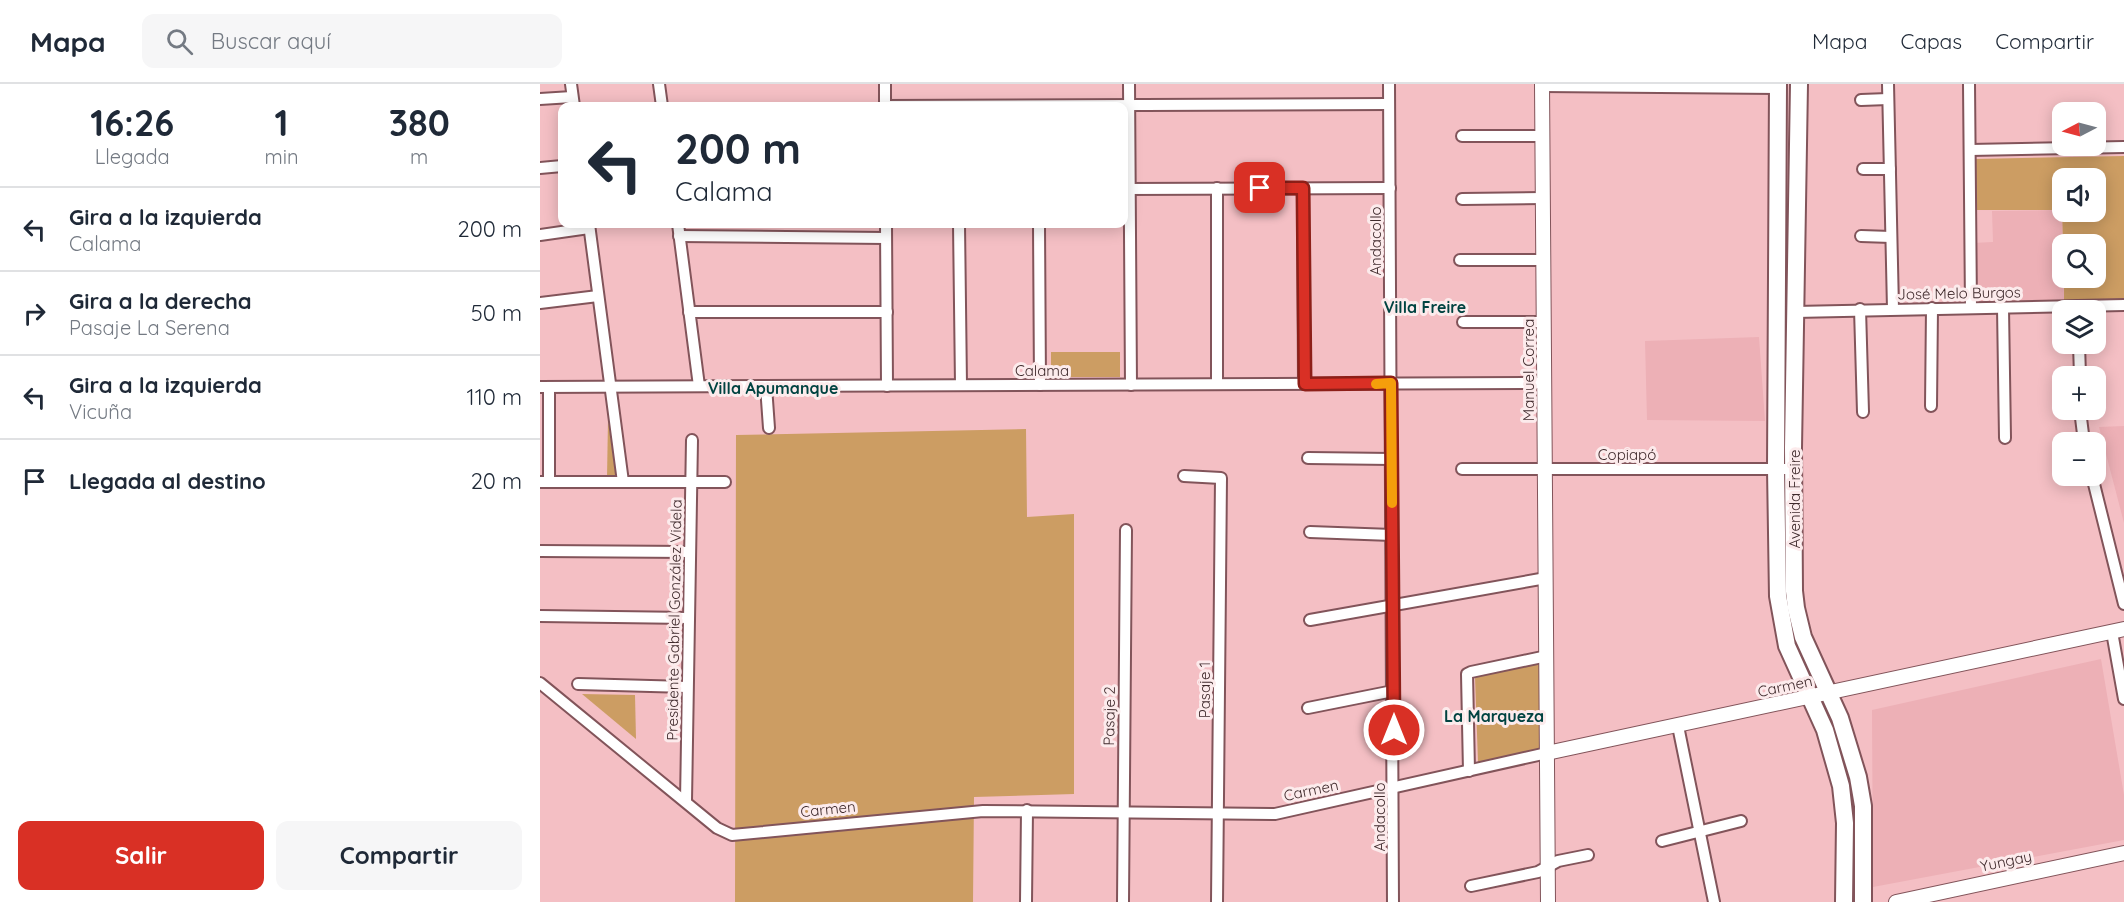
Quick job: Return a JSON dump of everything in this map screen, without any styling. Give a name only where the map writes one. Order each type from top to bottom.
[{"type":"main road","name":"Avenida Freire","points":[[1799,84],[1793,469],[1796,608],[1808,649],[1830,694],[1852,754],[1861,792],[1863,902]]},
{"type":"main road","name":"Avenida Freire","points":[[1778,86],[1776,469],[1780,612],[1787,646],[1825,730],[1841,786],[1845,823],[1844,902]]},
{"type":"street","points":[[540,99],[573,102],[571,84]]},
{"type":"street","points":[[659,84],[661,102]]},
{"type":"street","points":[[885,84],[885,102]]},
{"type":"street","points":[[1128,161],[1130,84]]},
{"type":"street","name":"Andacollo","points":[[1389,84],[1394,691],[1393,902]]},
{"type":"street","points":[[1888,84],[1893,309]]},
{"type":"street","points":[[1969,84],[1971,308]]},
{"type":"street","points":[[1542,85],[1778,86]]},
{"type":"street","name":"Manuel Correa","points":[[1542,85],[1548,902]]},
{"type":"street","points":[[1861,100],[1888,99]]},
{"type":"street","points":[[1130,105],[1389,104]]},
{"type":"street","points":[[1462,136],[1542,136]]},
{"type":"street","points":[[1970,150],[2124,147]]},
{"type":"street","points":[[540,168],[558,166]]},
{"type":"street","points":[[1863,169],[1890,169]]},
{"type":"street","points":[[1217,188],[1217,384]]},
{"type":"street","points":[[1303,188],[1305,384]]},
{"type":"street","points":[[1128,189],[1390,188]]},
{"type":"street","points":[[1462,199],[1543,198]]},
{"type":"street","points":[[540,235],[578,228]]},
{"type":"street","points":[[589,228],[623,482]]},
{"type":"street","points":[[678,228],[699,386]]},
{"type":"street","points":[[886,228],[887,386]]},
{"type":"street","points":[[959,228],[961,385]]},
{"type":"street","points":[[1039,228],[1040,385]]},
{"type":"street","points":[[1128,228],[1131,385]]},
{"type":"street","points":[[679,236],[886,238]]},
{"type":"street","points":[[1861,236],[1891,237]]},
{"type":"street","points":[[1460,260],[1543,260]]},
{"type":"street","points":[[540,303],[598,296]]},
{"type":"street","name":"José Melo Burgos","points":[[2106,306],[2124,305]]},
{"type":"street","points":[[2003,308],[2005,438]]},
{"type":"street","name":"José Melo Burgos","points":[[1795,312],[1860,309],[2052,308]]},
{"type":"street","points":[[1860,309],[1863,412]]},
{"type":"street","points":[[1931,406],[1932,309]]},
{"type":"street","points":[[689,312],[887,312]]},
{"type":"street","points":[[1463,322],[1544,322]]},
{"type":"street","name":"Calama","points":[[544,387],[1544,383]]},
{"type":"street","points":[[766,386],[769,428]]},
{"type":"street","points":[[544,387],[544,482],[725,482]]},
{"type":"street","name":"Presidente Gabriel González Videla","points":[[686,801],[692,440]]},
{"type":"street","points":[[1308,458],[1392,459]]},
{"type":"street","name":"Copiapó","points":[[1461,469],[1793,469]]},
{"type":"street","name":"Pasaje 1","points":[[1184,476],[1221,478],[1217,902]]},
{"type":"street","points":[[2094,486],[2124,604]]},
{"type":"street","name":"Pasaje 2","points":[[1123,902],[1126,530]]},
{"type":"street","points":[[1310,532],[1392,535]]},
{"type":"street","points":[[540,551],[690,552]]},
{"type":"street","points":[[1310,620],[1546,578]]},
{"type":"street","points":[[540,616],[688,618]]},
{"type":"street","points":[[2118,630],[2124,699]]},
{"type":"street","name":"Carmen","points":[[540,683],[722,831],[736,835],[960,813],[1027,810],[1275,814],[2118,630]]},
{"type":"street","points":[[1469,771],[1467,674],[1546,657]]},
{"type":"street","points":[[578,684],[687,687]]},
{"type":"street","points":[[1308,708],[1394,691]]},
{"type":"street","points":[[1678,726],[1714,902]]},
{"type":"street","points":[[1026,902],[1027,810]]},
{"type":"street","points":[[1662,841],[1741,821]]},
{"type":"street","name":"Yungay","points":[[1896,902],[2124,853]]},
{"type":"street","points":[[1471,886],[1538,872],[1558,861],[1588,855]]},
{"type":"shaded area","points":[[2124,156],[2124,301],[2064,300],[2064,288],[2106,288],[2106,234],[2063,234],[2062,222],[2106,222],[2106,168],[2052,168],[2052,210],[1974,210],[1974,159]]},
{"type":"shaded area","points":[[2052,210],[2052,222],[2062,222],[2063,234],[2052,234],[2052,288],[2064,288],[2064,300],[1975,303],[1973,243],[1993,242],[1992,211]]},
{"type":"shaded area","points":[[1759,337],[1765,421],[1647,420],[1645,341]]},
{"type":"shaded area","points":[[1051,352],[1120,352],[1120,377],[1051,377]]},
{"type":"shaded area","points":[[608,419],[616,478],[607,478]]},
{"type":"shaded area","points":[[2124,426],[2124,523],[2106,454],[2106,432],[2100,432],[2099,427]]},
{"type":"shaded area","points":[[1026,429],[1027,517],[1074,514],[1074,794],[974,797],[973,902],[735,902],[736,435]]},
{"type":"shaded area","points":[[2101,659],[2124,795],[2124,840],[1873,887],[1872,710]]},
{"type":"shaded area","points":[[1539,664],[1540,749],[1478,762],[1475,677]]},
{"type":"shaded area","points":[[582,694],[635,695],[636,739]]},
{"type":"slow traffic","points":[[1376,384],[1391,383],[1392,503]]},
{"type":"district","name":"Villa Freire","points":[[1425,307]]},
{"type":"district","name":"Villa Apumanque","points":[[773,388]]},
{"type":"district","name":"La Marqueza","points":[[1494,716]]},
{"type":"route","points":[[1260,188],[1303,188],[1305,384],[1391,383],[1394,730]]}]
